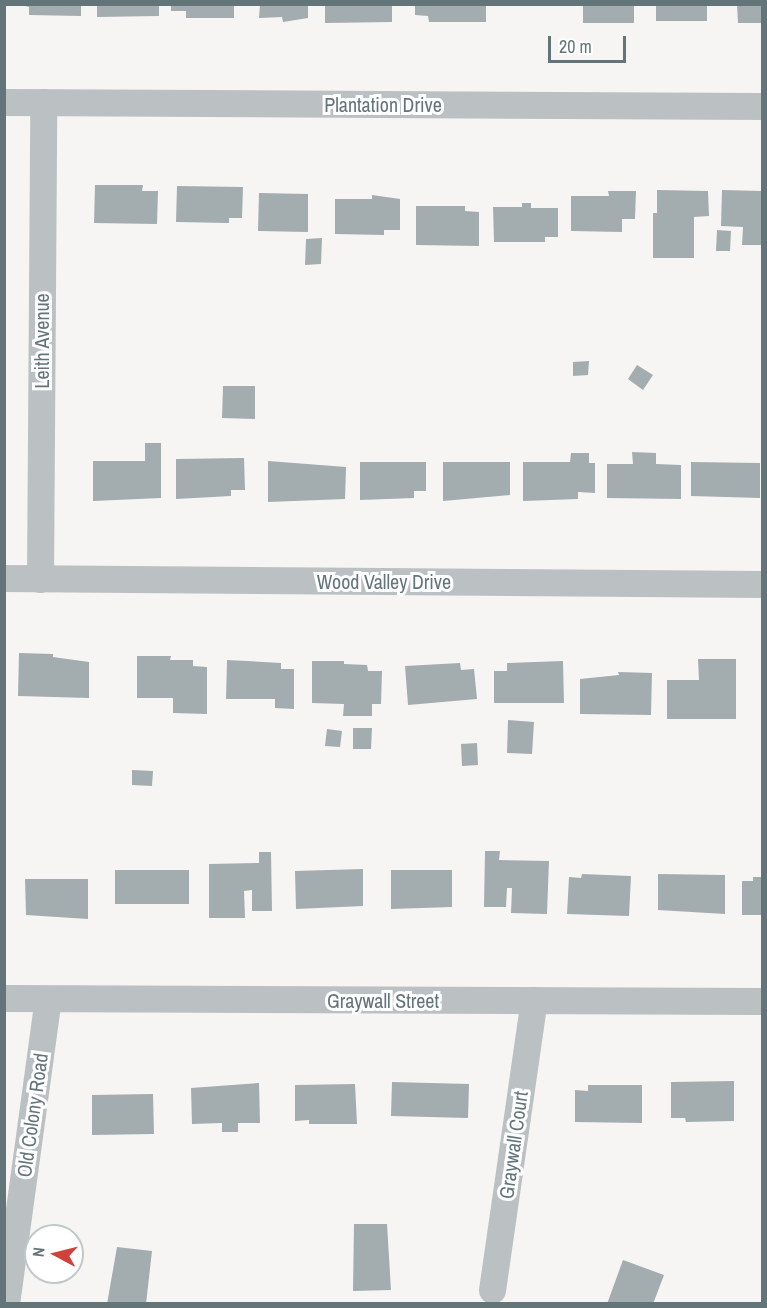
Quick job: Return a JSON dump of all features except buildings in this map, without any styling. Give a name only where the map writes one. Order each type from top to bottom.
[{"type":"street","name":"Plantation Drive","points":[[4,102],[762,106]]},
{"type":"street","name":"Leith Avenue","points":[[40,579],[43,102]]},
{"type":"street","name":"Wood Valley Drive","points":[[4,579],[762,584]]},
{"type":"street","name":"Graywall Street","points":[[4,998],[762,1001]]},
{"type":"street","name":"Old Colony Road","points":[[6,1304],[48,999]]},
{"type":"street","name":"Graywall Court","points":[[492,1290],[534,1000]]}]
